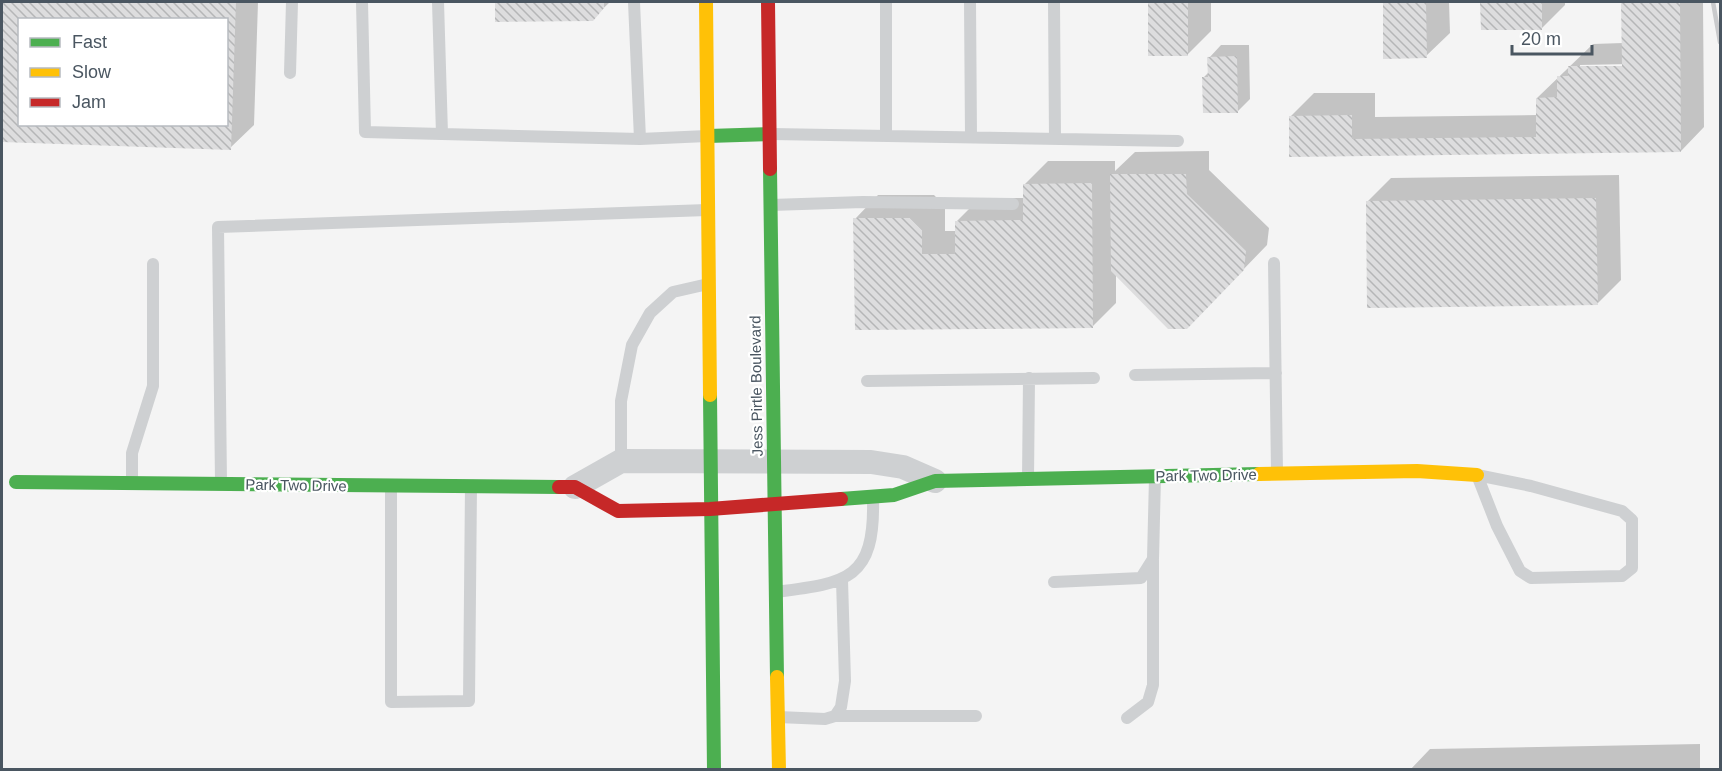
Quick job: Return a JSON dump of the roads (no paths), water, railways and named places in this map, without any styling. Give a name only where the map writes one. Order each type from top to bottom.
[{"type":"street","points":[[706,2],[714,770]]},
{"type":"street","name":"Jess Pirtle Boulevard","points":[[768,2],[779,770]]},
{"type":"street","points":[[708,136],[769,134]]},
{"type":"street","points":[[576,487],[621,460]]},
{"type":"street","name":"Park Two Drive","points":[[621,460],[871,462],[903,467],[935,481]]},
{"type":"street","name":"Park Two Drive","points":[[16,482],[576,487],[618,511],[710,509],[873,497],[894,495],[935,481],[1417,471],[1477,475]]},
{"type":"lane","points":[[290,73],[292,2]]},
{"type":"lane","points":[[362,2],[365,132],[640,139],[708,136]]},
{"type":"lane","points":[[438,2],[442,134]]},
{"type":"lane","points":[[634,2],[640,139]]},
{"type":"lane","points":[[886,2],[886,136]]},
{"type":"lane","points":[[970,2],[971,137]]},
{"type":"lane","points":[[1054,2],[1055,139]]},
{"type":"lane","points":[[769,134],[1178,141]]},
{"type":"lane","points":[[770,205],[863,202],[1013,204]]},
{"type":"lane","points":[[222,484],[218,227],[708,210]]},
{"type":"lane","points":[[1274,263],[1277,474]]},
{"type":"lane","points":[[132,483],[132,453],[153,386],[153,264]]},
{"type":"lane","points":[[621,460],[621,401],[632,345],[650,313],[673,292],[709,283]]},
{"type":"lane","points":[[1136,375],[1276,373]]},
{"type":"lane","points":[[1029,378],[1029,479]]},
{"type":"lane","points":[[867,381],[1094,378]]},
{"type":"lane","points":[[1477,475],[1532,486],[1622,511],[1632,520],[1632,568],[1622,576],[1531,578],[1520,571],[1497,526],[1477,475]]},
{"type":"lane","points":[[1127,718],[1148,702],[1153,685],[1155,476]]},
{"type":"lane","points":[[2,483],[16,482]]},
{"type":"lane","points":[[391,486],[391,702],[469,701],[471,486]]},
{"type":"lane","points":[[775,593],[826,586],[842,580],[854,571],[865,557],[871,542],[873,497]]},
{"type":"lane","points":[[1054,582],[1141,578],[1153,559]]},
{"type":"lane","points":[[835,716],[841,707],[845,681],[842,580]]},
{"type":"lane","points":[[777,717],[825,719],[835,716],[976,716]]},
{"type":"railway","points":[[1713,2],[1720,42]]}]
